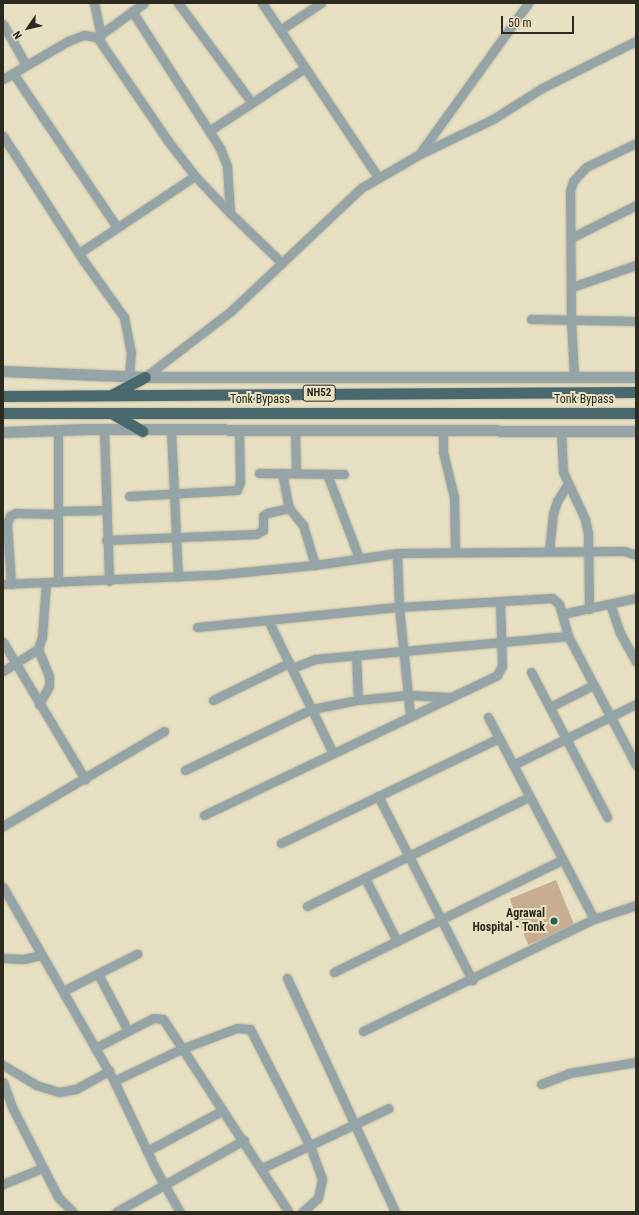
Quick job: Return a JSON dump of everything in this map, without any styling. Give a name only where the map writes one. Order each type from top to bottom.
[{"type":"highway","points":[[111,395],[145,377]]},
{"type":"highway","name":"NH52","points":[[3,396],[636,392]]},
{"type":"highway","name":"Tonk Bypass","points":[[3,413],[636,413]]},
{"type":"highway","points":[[111,413],[142,431]]},
{"type":"street","points":[[94,3],[99,36],[168,141],[195,176],[230,214],[282,263]]},
{"type":"street","points":[[3,79],[68,41],[84,35],[99,36],[144,3]]},
{"type":"street","points":[[178,3],[252,102]]},
{"type":"street","points":[[262,3],[378,177]]},
{"type":"street","points":[[280,30],[321,3]]},
{"type":"street","points":[[420,154],[528,3]]},
{"type":"street","points":[[132,12],[209,131],[227,166],[230,214]]},
{"type":"street","points":[[3,24],[26,65]]},
{"type":"street","points":[[145,377],[231,311],[343,204],[378,177],[420,154],[493,119],[542,88],[636,41]]},
{"type":"street","points":[[209,131],[306,68]]},
{"type":"street","points":[[13,73],[117,227]]},
{"type":"street","points":[[3,136],[79,253],[124,317],[131,352],[129,376]]},
{"type":"street","points":[[574,377],[571,320],[572,287],[570,191],[573,181],[586,167],[636,143]]},
{"type":"street","points":[[79,253],[195,176]]},
{"type":"street","points":[[571,238],[636,205]]},
{"type":"street","points":[[572,287],[636,265]]},
{"type":"street","points":[[531,320],[636,321]]},
{"type":"street","points":[[3,371],[145,377],[636,377]]},
{"type":"street","points":[[104,429],[106,540],[109,581]]},
{"type":"street","points":[[3,432],[104,429],[142,431],[239,429],[443,429],[636,431]]},
{"type":"street","points":[[129,496],[237,490],[240,482],[239,429]]},
{"type":"street","points":[[295,429],[296,473]]},
{"type":"street","points":[[443,429],[443,452],[454,497],[455,551]]},
{"type":"street","points":[[58,430],[58,582]]},
{"type":"street","points":[[172,430],[178,577]]},
{"type":"street","points":[[561,430],[562,472],[567,485],[585,519],[590,551],[589,609]]},
{"type":"street","points":[[259,473],[344,474]]},
{"type":"street","points":[[282,473],[289,508],[303,525],[315,565]]},
{"type":"street","points":[[327,474],[359,558]]},
{"type":"street","points":[[549,551],[555,507],[567,485]]},
{"type":"street","points":[[106,540],[256,534],[263,530],[264,516],[267,513],[289,508]]},
{"type":"street","points":[[106,510],[58,513],[16,513],[10,516],[7,524],[7,584],[178,577],[315,565],[397,553],[455,551],[624,551],[636,555]]},
{"type":"street","points":[[397,553],[398,607],[410,716]]},
{"type":"street","points":[[3,671],[38,649],[42,637],[46,582]]},
{"type":"street","points":[[198,627],[398,607],[552,598],[557,600],[568,636],[636,765]]},
{"type":"street","points":[[562,614],[636,598]]},
{"type":"street","points":[[204,815],[333,752],[497,675],[502,666],[500,600]]},
{"type":"street","points":[[610,604],[620,633],[636,662]]},
{"type":"street","points":[[268,620],[333,752]]},
{"type":"street","points":[[213,700],[290,665],[315,659],[502,644],[568,636]]},
{"type":"street","points":[[3,642],[85,779]]},
{"type":"street","points":[[38,649],[49,676],[49,686],[39,704]]},
{"type":"street","points":[[356,655],[358,700]]},
{"type":"street","points":[[531,672],[607,817]]},
{"type":"street","points":[[550,707],[593,685]]},
{"type":"street","points":[[185,770],[312,709],[358,700],[408,695],[449,697]]},
{"type":"street","points":[[513,765],[636,704]]},
{"type":"street","points":[[488,717],[594,919]]},
{"type":"street","points":[[3,826],[164,731]]},
{"type":"street","points":[[281,843],[499,738]]},
{"type":"street","points":[[378,796],[472,980]]},
{"type":"street","points":[[307,906],[529,797]]},
{"type":"street","points":[[334,972],[562,860]]},
{"type":"street","points":[[364,878],[398,941]]},
{"type":"street","points":[[3,887],[109,1071],[164,1185],[180,1212]]},
{"type":"street","points":[[363,1031],[472,980],[594,919],[636,905]]},
{"type":"street","points":[[62,991],[137,954]]},
{"type":"street","points":[[3,958],[24,959],[42,955]]},
{"type":"street","points":[[98,974],[128,1031]]},
{"type":"street","points":[[287,978],[395,1212]]},
{"type":"street","points":[[95,1048],[128,1031],[159,1018],[168,1024],[181,1048],[244,1140],[289,1212]]},
{"type":"street","points":[[114,1081],[181,1048],[237,1028],[250,1029],[310,1146],[322,1186],[318,1198],[302,1212]]},
{"type":"street","points":[[541,1084],[569,1073],[636,1062]]},
{"type":"street","points":[[3,1065],[36,1085],[60,1092],[76,1089],[109,1071]]},
{"type":"street","points":[[3,1082],[42,1168],[58,1197],[73,1212]]},
{"type":"street","points":[[262,1168],[389,1108]]},
{"type":"street","points":[[147,1151],[224,1110]]},
{"type":"street","points":[[116,1212],[244,1140]]},
{"type":"street","points":[[3,1184],[42,1168]]},
{"type":"building","points":[[556,880],[575,926],[528,945],[510,899]]},
{"type":"place","name":"Agrawal Hospital - Tonk","points":[[554,921]]}]
